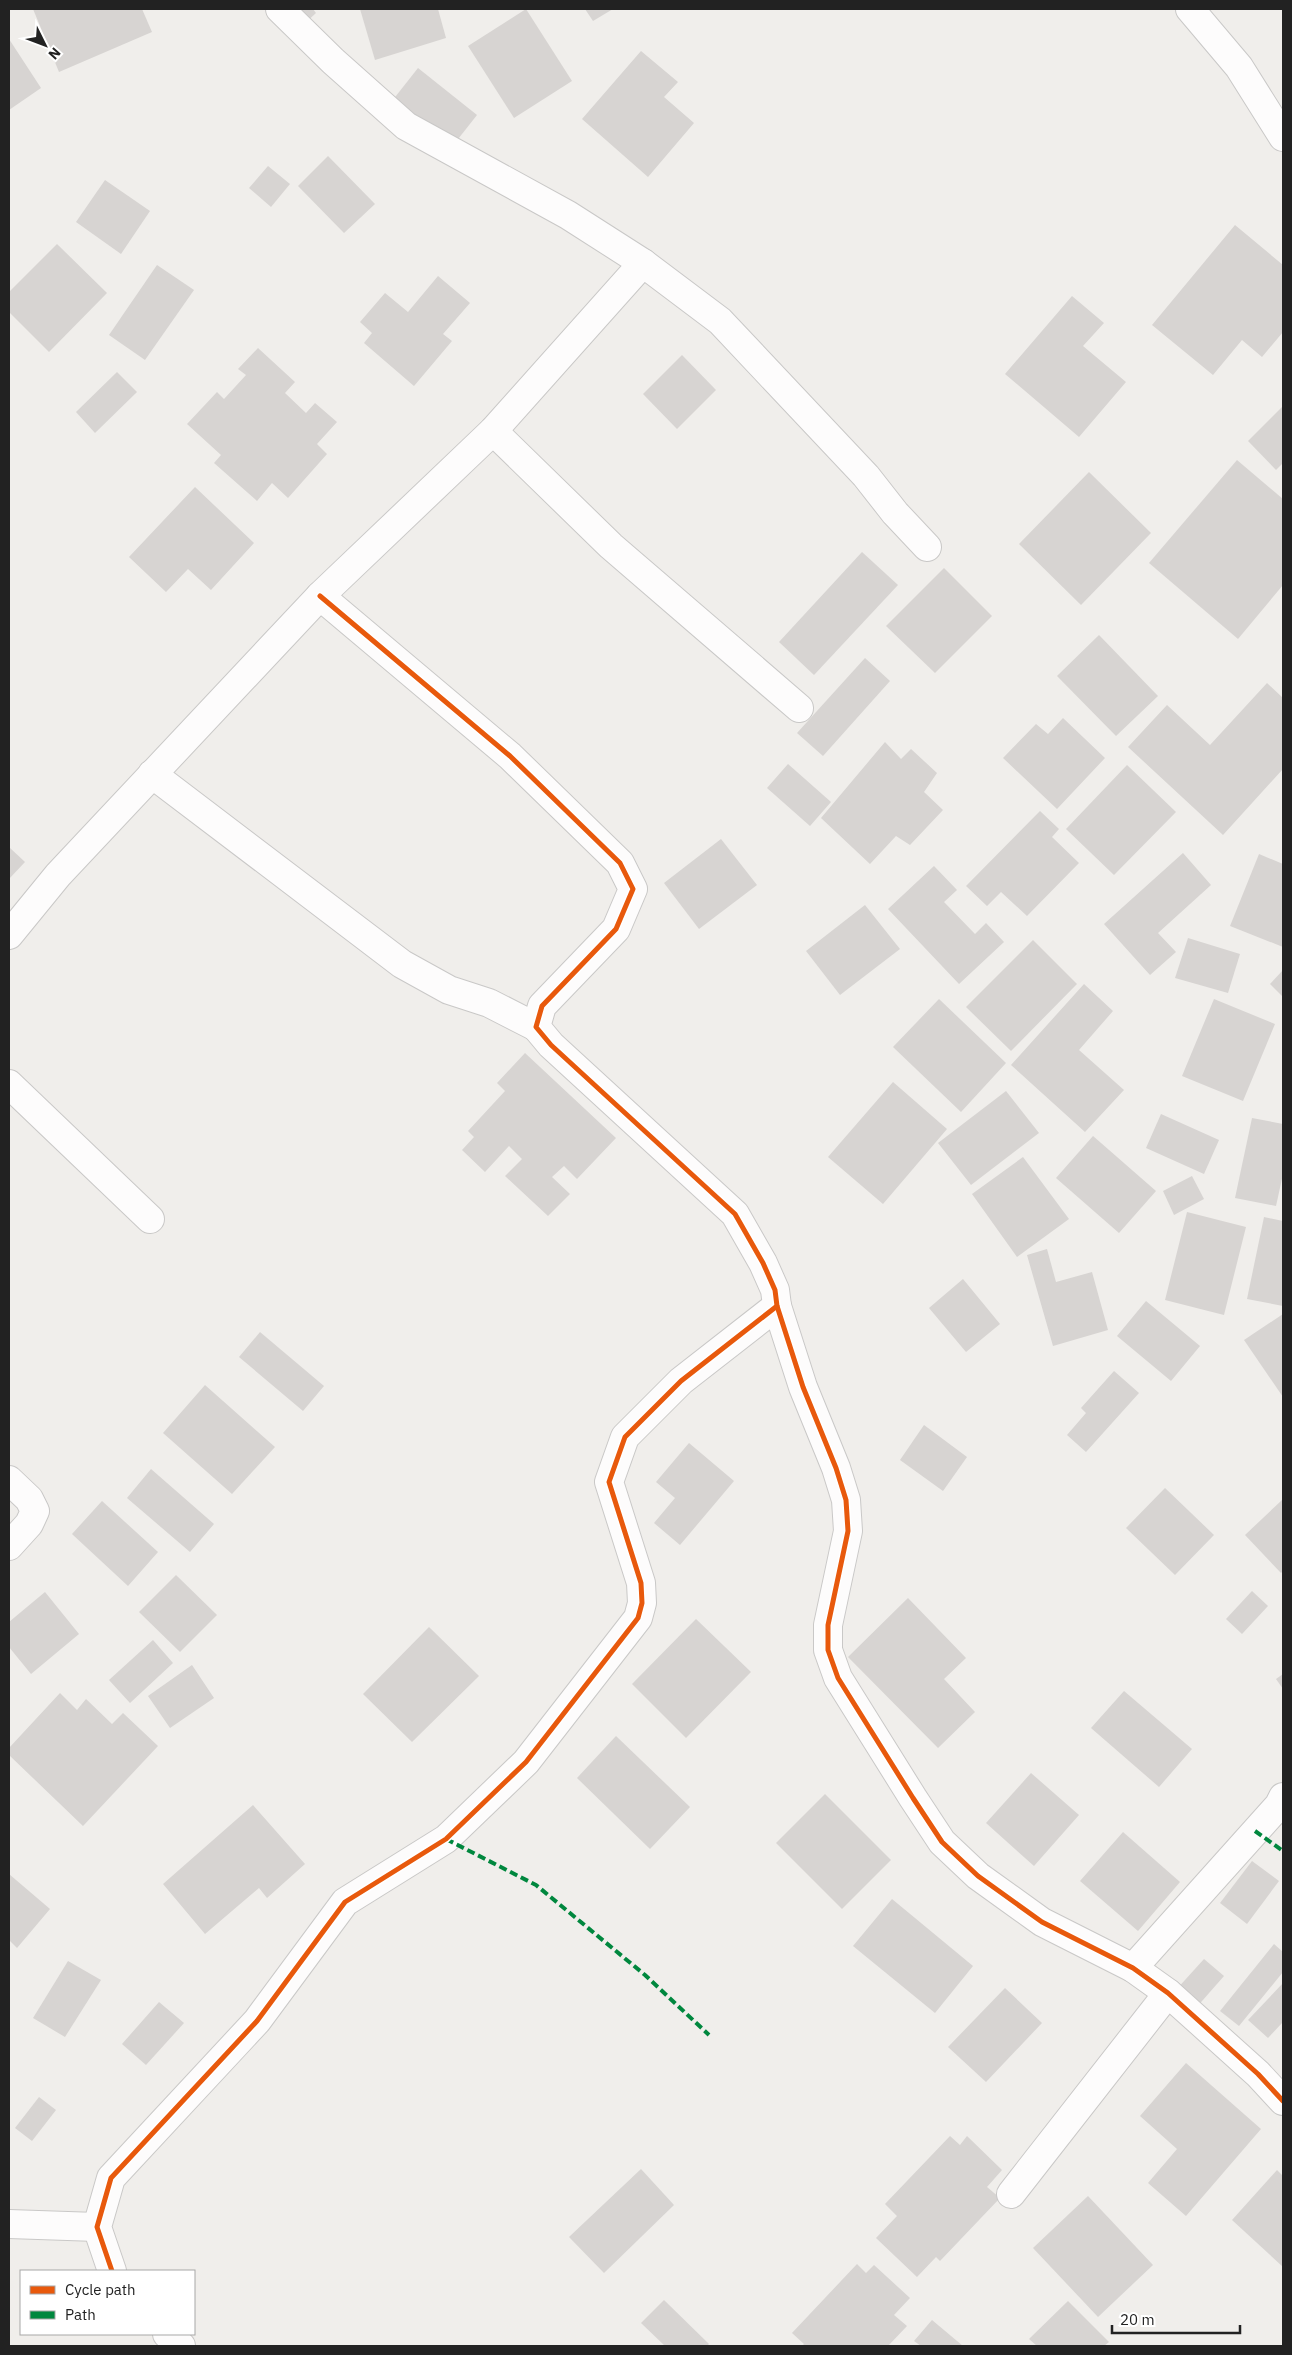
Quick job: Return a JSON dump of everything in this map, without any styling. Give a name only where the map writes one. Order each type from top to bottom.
[{"type":"street","points":[[280,9],[333,61],[406,126],[568,214],[643,263],[720,321],[866,476],[927,547]]},
{"type":"street","points":[[1190,9],[1239,67],[1283,137]]},
{"type":"street","points":[[9,935],[58,875],[152,774],[320,596],[493,431],[643,263]]},
{"type":"street","points":[[493,431],[611,546],[799,708]]},
{"type":"street","points":[[320,596],[510,756],[620,863],[633,888],[616,929],[542,1006],[536,1027]]},
{"type":"street","points":[[152,774],[402,964],[449,990],[489,1003],[536,1027],[551,1045],[735,1214],[764,1263],[775,1290],[777,1306],[803,1387],[836,1468],[846,1500],[848,1531],[828,1625],[828,1650],[838,1678],[942,1842],[978,1876],[1042,1922],[1133,1968],[1168,1993],[1258,2074],[1283,2101]]},
{"type":"street","points":[[9,1084],[150,1219]]},
{"type":"street","points":[[112,2270],[97,2227],[111,2178],[257,2021],[345,1902],[446,1839],[519,1768],[577,1698],[638,1618],[642,1603],[641,1583],[609,1482],[625,1437],[681,1381],[777,1306]]},
{"type":"street","points":[[9,1480],[30,1499],[35,1511],[29,1524],[9,1546]]},
{"type":"street","points":[[1133,1968],[1279,1805],[1283,1797]]},
{"type":"street","points":[[1011,2194],[1168,1993]]},
{"type":"street","points":[[9,2224],[97,2227]]},
{"type":"building","points":[[33,9],[142,9],[152,32],[59,72]]},
{"type":"building","points":[[288,9],[313,9],[316,13],[302,26]]},
{"type":"building","points":[[360,9],[438,9],[446,38],[375,60]]},
{"type":"building","points":[[526,9],[572,81],[514,118],[468,46]]},
{"type":"building","points":[[585,9],[613,9],[593,21]]},
{"type":"building","points":[[9,39],[41,88],[9,110]]},
{"type":"building","points":[[641,51],[678,82],[664,97],[694,123],[648,177],[582,119]]},
{"type":"building","points":[[418,68],[477,115],[451,148],[392,101]]},
{"type":"building","points":[[328,156],[375,204],[344,233],[298,186]]},
{"type":"building","points":[[268,166],[290,184],[271,207],[249,188]]},
{"type":"building","points":[[105,180],[150,211],[121,254],[76,222]]},
{"type":"building","points":[[1235,225],[1283,265],[1283,332],[1262,357],[1242,340],[1213,375],[1152,325]]},
{"type":"building","points":[[57,244],[107,293],[49,352],[9,312],[9,292]]},
{"type":"building","points":[[157,265],[194,290],[145,360],[109,335]]},
{"type":"building","points":[[438,276],[470,303],[443,334],[452,341],[414,386],[364,343],[372,333],[360,322],[385,293],[408,312]]},
{"type":"building","points":[[1072,296],[1104,323],[1083,346],[1126,382],[1079,437],[1005,374]]},
{"type":"building","points":[[258,348],[295,382],[285,393],[306,413],[315,403],[337,422],[317,444],[327,454],[288,498],[272,483],[257,501],[214,463],[221,455],[187,424],[217,392],[224,399],[246,375],[238,369]]},
{"type":"building","points":[[682,355],[716,390],[677,429],[643,394]]},
{"type":"building","points":[[117,372],[137,392],[95,433],[76,412]]},
{"type":"building","points":[[1283,406],[1283,463],[1276,470],[1248,441]]},
{"type":"building","points":[[1237,460],[1283,499],[1283,585],[1238,639],[1149,563]]},
{"type":"building","points":[[1089,472],[1151,533],[1081,605],[1019,544]]},
{"type":"building","points":[[195,487],[254,543],[211,590],[188,569],[166,592],[129,557]]},
{"type":"building","points":[[862,552],[898,585],[814,675],[779,642]]},
{"type":"building","points":[[944,568],[992,616],[935,673],[886,626]]},
{"type":"building","points":[[1099,635],[1158,696],[1116,736],[1057,676]]},
{"type":"building","points":[[865,658],[890,681],[823,756],[797,733]]},
{"type":"building","points":[[1267,683],[1283,698],[1283,769],[1223,835],[1128,747],[1167,705],[1210,745]]},
{"type":"building","points":[[1063,718],[1105,758],[1057,809],[1003,758],[1036,724],[1048,734]]},
{"type":"building","points":[[885,742],[901,759],[911,749],[937,773],[924,792],[943,810],[910,845],[896,836],[870,864],[821,818]]},
{"type":"building","points":[[788,764],[831,802],[810,826],[767,788]]},
{"type":"building","points":[[1127,765],[1176,812],[1114,875],[1066,829]]},
{"type":"building","points":[[1040,811],[1059,829],[1052,837],[1079,863],[1027,916],[1001,892],[987,906],[966,886]]},
{"type":"building","points":[[721,839],[757,885],[699,929],[664,883]]},
{"type":"building","points":[[9,847],[25,862],[9,879]]},
{"type":"building","points":[[1183,853],[1211,885],[1158,933],[1176,952],[1150,975],[1104,924]]},
{"type":"building","points":[[1259,854],[1283,864],[1283,947],[1230,926]]},
{"type":"building","points":[[934,866],[957,890],[944,902],[975,934],[986,923],[1004,942],[959,984],[888,909]]},
{"type":"building","points":[[865,905],[900,949],[840,995],[806,951]]},
{"type":"building","points":[[1188,938],[1240,954],[1228,993],[1175,978]]},
{"type":"building","points":[[1033,940],[1077,984],[1011,1051],[966,1007]]},
{"type":"building","points":[[1283,970],[1283,997],[1270,984]]},
{"type":"building","points":[[1084,984],[1113,1011],[1079,1050],[1124,1090],[1085,1132],[1011,1065]]},
{"type":"building","points":[[939,999],[1006,1063],[961,1112],[893,1047]]},
{"type":"building","points":[[1214,999],[1275,1024],[1243,1101],[1182,1076]]},
{"type":"building","points":[[525,1053],[616,1138],[577,1179],[564,1166],[552,1177],[570,1194],[548,1216],[505,1176],[522,1159],[509,1146],[485,1172],[462,1150],[474,1137],[468,1131],[505,1091],[497,1083]]},
{"type":"building","points":[[893,1082],[947,1129],[883,1204],[828,1157]]},
{"type":"building","points":[[1006,1091],[1039,1133],[971,1185],[938,1143]]},
{"type":"building","points":[[1161,1114],[1219,1140],[1204,1174],[1146,1148]]},
{"type":"building","points":[[1252,1118],[1283,1124],[1283,1174],[1276,1206],[1235,1198]]},
{"type":"building","points":[[1093,1136],[1156,1191],[1119,1233],[1056,1178]]},
{"type":"building","points":[[1023,1157],[1069,1219],[1017,1257],[972,1194]]},
{"type":"building","points":[[1192,1176],[1204,1199],[1174,1215],[1163,1191]]},
{"type":"building","points":[[1187,1212],[1246,1227],[1224,1315],[1165,1300]]},
{"type":"building","points":[[1264,1217],[1283,1221],[1283,1306],[1247,1299]]},
{"type":"building","points":[[1047,1249],[1056,1282],[1092,1272],[1108,1330],[1053,1346],[1027,1255]]},
{"type":"building","points":[[963,1279],[1000,1324],[966,1352],[929,1308]]},
{"type":"building","points":[[1146,1301],[1200,1346],[1171,1381],[1117,1336]]},
{"type":"building","points":[[1283,1314],[1283,1397],[1244,1340]]},
{"type":"building","points":[[260,1332],[324,1386],[303,1411],[239,1357]]},
{"type":"building","points":[[1114,1371],[1139,1393],[1086,1452],[1067,1435],[1086,1413],[1081,1408]]},
{"type":"building","points":[[205,1385],[275,1447],[232,1494],[163,1433]]},
{"type":"building","points":[[924,1425],[967,1457],[943,1491],[900,1460]]},
{"type":"building","points":[[689,1443],[734,1481],[680,1545],[654,1523],[675,1498],[656,1482]]},
{"type":"building","points":[[151,1469],[214,1524],[190,1552],[127,1498]]},
{"type":"building","points":[[1165,1488],[1214,1535],[1175,1575],[1126,1528]]},
{"type":"building","points":[[1282,1500],[1283,1571],[1281,1573],[1245,1535]]},
{"type":"building","points":[[102,1501],[158,1552],[128,1586],[72,1534]]},
{"type":"building","points":[[176,1575],[217,1615],[180,1652],[139,1612]]},
{"type":"building","points":[[1252,1591],[1268,1606],[1242,1634],[1226,1619]]},
{"type":"building","points":[[45,1592],[79,1634],[31,1674],[9,1647],[9,1622]]},
{"type":"building","points":[[908,1598],[966,1658],[944,1679],[975,1712],[938,1748],[848,1657]]},
{"type":"building","points":[[696,1619],[751,1672],[686,1738],[632,1684]]},
{"type":"building","points":[[429,1627],[479,1676],[412,1742],[363,1694]]},
{"type":"building","points":[[153,1640],[173,1663],[130,1703],[109,1680]]},
{"type":"building","points":[[192,1665],[214,1698],[170,1728],[148,1696]]},
{"type":"building","points":[[1283,1674],[1283,1689],[1276,1679]]},
{"type":"building","points":[[1124,1691],[1192,1749],[1159,1787],[1091,1728]]},
{"type":"building","points":[[60,1693],[77,1710],[86,1699],[112,1724],[123,1713],[158,1746],[83,1826],[9,1755],[9,1748]]},
{"type":"building","points":[[616,1736],[690,1807],[650,1849],[577,1778]]},
{"type":"building","points":[[1031,1773],[1079,1815],[1034,1866],[986,1823]]},
{"type":"building","points":[[825,1794],[891,1860],[842,1909],[776,1843]]},
{"type":"building","points":[[253,1805],[305,1864],[267,1898],[259,1888],[205,1934],[163,1884]]},
{"type":"building","points":[[1123,1832],[1180,1882],[1138,1931],[1080,1881]]},
{"type":"building","points":[[1252,1861],[1279,1881],[1247,1924],[1220,1903]]},
{"type":"building","points":[[9,1874],[50,1909],[17,1948],[9,1940]]},
{"type":"building","points":[[892,1899],[973,1966],[935,2013],[853,1946]]},
{"type":"building","points":[[1274,1944],[1283,1952],[1283,1972],[1239,2026],[1220,2011]]},
{"type":"building","points":[[1204,1959],[1224,1976],[1195,2009],[1175,1991]]},
{"type":"building","points":[[68,1961],[101,1980],[65,2037],[33,2018]]},
{"type":"building","points":[[1283,1983],[1283,2022],[1268,2038],[1248,2020]]},
{"type":"building","points":[[1005,1988],[1042,2023],[986,2082],[948,2047]]},
{"type":"building","points":[[159,2002],[184,2023],[146,2065],[122,2044]]},
{"type":"building","points":[[1186,2063],[1261,2129],[1186,2216],[1148,2183],[1177,2149],[1140,2116]]},
{"type":"building","points":[[39,2097],[56,2110],[32,2141],[15,2128]]},
{"type":"building","points":[[950,2136],[960,2145],[967,2136],[1002,2170],[987,2187],[1000,2198],[940,2261],[936,2257],[917,2277],[876,2238],[897,2216],[885,2204]]},
{"type":"building","points":[[641,2169],[674,2205],[604,2273],[569,2237]]},
{"type":"building","points":[[1277,2170],[1283,2176],[1283,2267],[1232,2220]]},
{"type":"building","points":[[1088,2196],[1153,2265],[1098,2317],[1033,2248]]},
{"type":"building","points":[[857,2264],[866,2273],[874,2265],[910,2298],[894,2315],[907,2326],[888,2346],[802,2346],[804,2344],[792,2333]]},
{"type":"building","points":[[664,2300],[709,2344],[707,2346],[665,2346],[641,2323]]},
{"type":"building","points":[[1068,2301],[1109,2342],[1104,2346],[1037,2346],[1029,2339]]},
{"type":"building","points":[[932,2320],[963,2346],[921,2346],[914,2341]]},
{"type":"marked path","points":[[1255,1831],[1283,1851]]},
{"type":"marked path","points":[[446,1839],[536,1885],[645,1975],[709,2035]]},
{"type":"cycle path","points":[[112,2270],[97,2227],[111,2178],[257,2021],[345,1902],[446,1839],[526,1762],[638,1618],[642,1603],[641,1583],[609,1482],[625,1437],[681,1381],[777,1306],[775,1290],[763,1263],[735,1214],[551,1045],[536,1027],[542,1006],[616,929],[633,889],[620,863],[510,756],[320,596]]},
{"type":"cycle path","points":[[777,1306],[803,1387],[836,1468],[846,1500],[848,1531],[828,1625],[828,1650],[838,1678],[913,1798],[942,1842],[978,1876],[1042,1922],[1133,1968],[1168,1993],[1258,2074],[1283,2101]]}]
